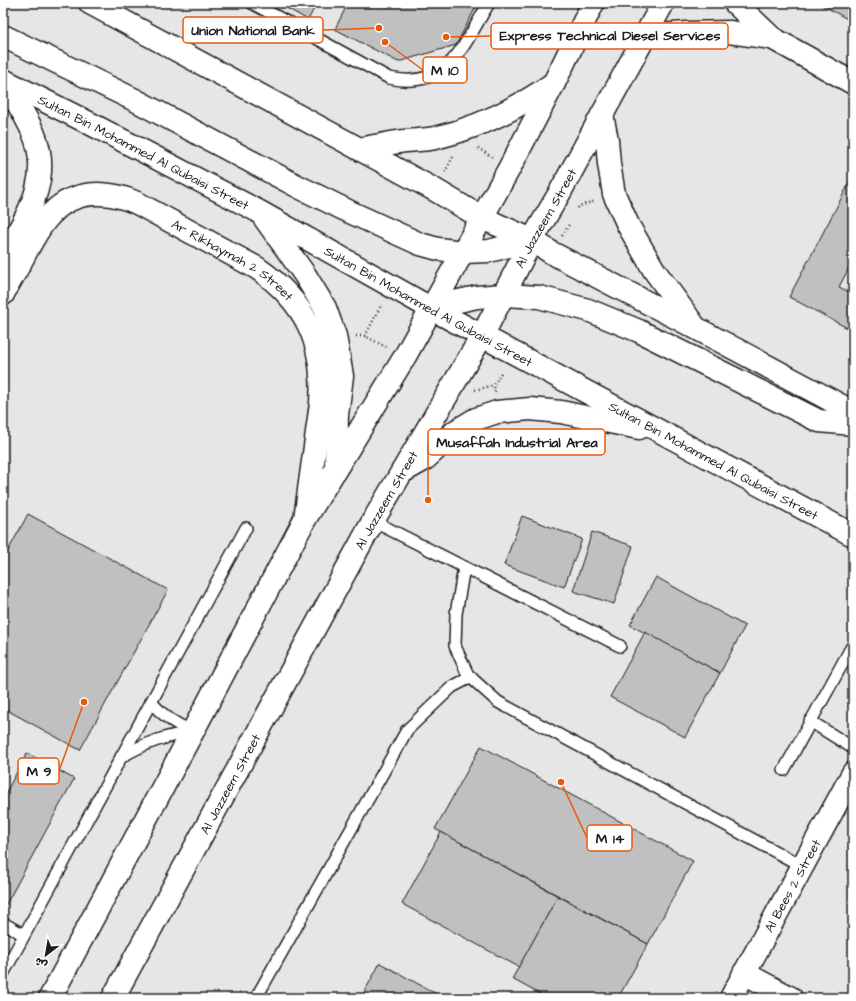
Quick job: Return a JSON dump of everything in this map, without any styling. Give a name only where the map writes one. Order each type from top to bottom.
[{"type":"main road","points":[[90,3],[435,190],[482,218],[532,240],[552,254],[694,327],[853,412]]},
{"type":"main road","points":[[50,998],[194,731],[305,519],[404,358],[510,167],[554,83],[592,3]]},
{"type":"main road","name":"Al Jazzeem Street","points":[[113,998],[373,521],[482,336],[532,240],[663,3]]},
{"type":"main road","points":[[735,3],[772,38],[853,82]]},
{"type":"main road","points":[[645,36],[729,32],[772,38]]},
{"type":"main road","points":[[3,36],[134,100],[350,212],[420,244],[438,249],[463,252],[489,252],[532,240]]},
{"type":"main road","points":[[3,259],[32,206],[38,191],[40,175],[38,146],[33,132],[4,80]]},
{"type":"main road","name":"Sultan Bin Mohammed Al Qubaisi Street","points":[[4,80],[258,211],[432,309],[663,433],[849,536]]},
{"type":"main road","points":[[360,149],[404,141],[434,138],[482,123],[527,102],[554,83]]},
{"type":"main road","points":[[602,114],[614,194],[628,225],[654,270],[694,327]]},
{"type":"main road","name":"Ar Rikhaymah 2 Street","points":[[3,294],[37,232],[52,212],[73,198],[99,193],[119,196],[137,203],[250,264],[271,278],[296,303],[305,318],[313,334],[321,368],[321,403],[305,519]]},
{"type":"main road","points":[[258,211],[305,275],[325,308],[335,336],[342,376],[337,415],[336,467]]},
{"type":"main road","points":[[432,309],[477,297],[504,295],[539,297],[588,310],[639,331],[819,421],[853,424]]},
{"type":"main road","points":[[402,472],[425,459],[456,430],[476,419],[497,412],[530,409],[561,412],[663,433]]},
{"type":"main road","name":"Al Bees 2 Street","points":[[731,998],[853,773]]},
{"type":"main road","points":[[744,973],[791,998]]},
{"type":"lane","points":[[252,3],[389,78],[414,81],[426,79],[437,74],[456,58],[489,3]]},
{"type":"lane","points":[[373,521],[620,646]]},
{"type":"lane","points":[[3,974],[246,528]]},
{"type":"lane","points":[[464,567],[456,614],[455,646],[468,675],[498,702],[802,866]]},
{"type":"lane","points":[[784,770],[851,648]]},
{"type":"lane","points":[[256,998],[407,730],[452,687],[471,677]]},
{"type":"lane","points":[[151,702],[159,712],[169,720],[181,727],[194,731]]},
{"type":"lane","points":[[810,721],[853,748]]},
{"type":"lane","points":[[121,757],[138,747],[156,740],[194,731]]},
{"type":"lane","points":[[3,923],[24,935]]},
{"type":"path","points":[[476,148],[510,167]]},
{"type":"path","points":[[435,190],[456,152]]},
{"type":"path","points":[[575,213],[579,206]]},
{"type":"path","points":[[552,254],[571,220]]},
{"type":"path","points":[[365,336],[393,286]]},
{"type":"shaded area","points":[[3,3],[853,3],[853,998],[3,998]]},
{"type":"building","points":[[278,3],[317,3],[308,20]]},
{"type":"building","points":[[348,3],[478,3],[456,45],[398,62],[335,29]]},
{"type":"building","points":[[818,3],[853,3],[853,22]]},
{"type":"building","points":[[853,176],[853,260],[839,287],[853,294],[853,331],[789,297]]},
{"type":"building","points":[[28,514],[168,590],[80,750],[3,708],[3,560]]},
{"type":"building","points":[[522,516],[582,539],[564,587],[504,565]]},
{"type":"building","points":[[592,532],[633,546],[614,604],[573,591]]},
{"type":"building","points":[[656,577],[745,626],[720,673],[630,625]]},
{"type":"building","points":[[645,632],[720,673],[685,737],[610,697]]},
{"type":"building","points":[[481,746],[693,861],[648,944],[435,829]]},
{"type":"building","points":[[27,753],[74,779],[3,910],[3,798]]},
{"type":"building","points":[[441,832],[558,896],[519,967],[402,904]]},
{"type":"building","points":[[558,896],[648,944],[618,998],[547,998],[512,979]]},
{"type":"building","points":[[380,963],[444,998],[361,998]]},
{"type":"place","name":"Union National Bank","points":[[379,28]]},
{"type":"place","name":"Express Technical Diesel Services","points":[[446,37]]},
{"type":"place","name":"M 10","points":[[385,42]]},
{"type":"place","name":"Musaffah Industrial Area","points":[[428,500]]},
{"type":"place","name":"M 9","points":[[84,702]]},
{"type":"place","name":"M 14","points":[[561,782]]}]
